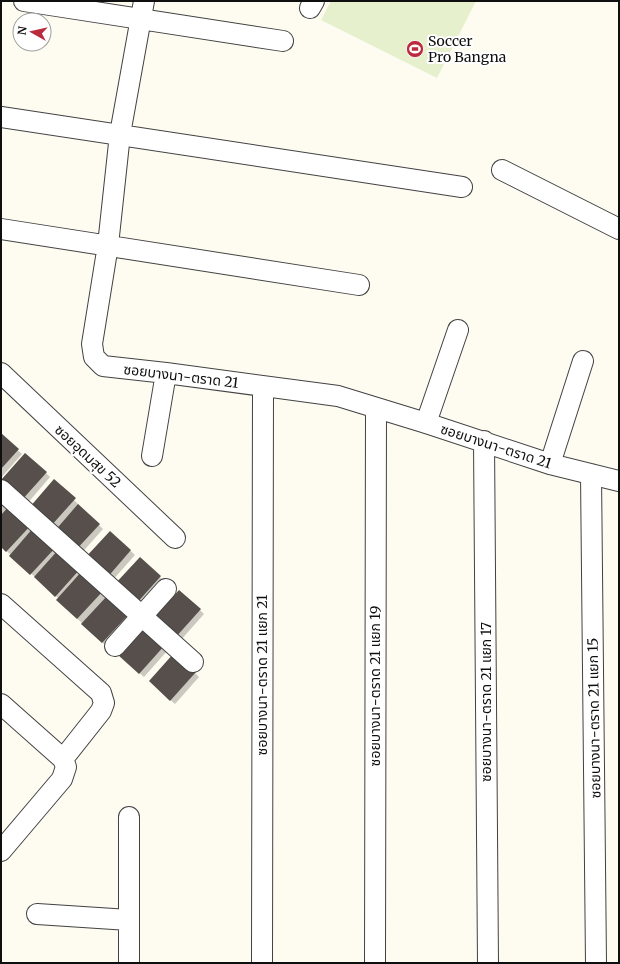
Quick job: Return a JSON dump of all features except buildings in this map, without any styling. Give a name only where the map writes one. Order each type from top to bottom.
[{"type":"street","points":[[24,1],[142,10],[283,41]]},
{"type":"street","name":"ซอยบางนา-ตราด 21","points":[[142,10],[120,134],[108,245],[92,344],[94,357],[103,366],[338,396],[376,409],[484,441],[550,464],[619,481]]},
{"type":"street","points":[[1,117],[462,187]]},
{"type":"street","points":[[502,170],[619,229]]},
{"type":"street","points":[[1,229],[359,286]]},
{"type":"street","points":[[426,423],[458,330]]},
{"type":"street","points":[[550,464],[583,361]]},
{"type":"street","points":[[152,456],[166,373]]},
{"type":"street","name":"ซอยอุดมสุข 52","points":[[1,374],[175,538]]},
{"type":"street","name":"ซอยบางนา-ตราด 21 แยก 21","points":[[262,963],[263,386]]},
{"type":"street","name":"ซอยบางนา-ตราด 21 แยก 19","points":[[375,963],[376,409]]},
{"type":"street","name":"ซอยบางนา-ตราด 21 แยก 17","points":[[484,441],[488,963]]},
{"type":"street","name":"ซอยบางนา-ตราด 21 แยก 15","points":[[591,474],[596,963]]},
{"type":"street","points":[[1,490],[193,662]]},
{"type":"street","points":[[115,646],[166,589]]},
{"type":"street","points":[[1,604],[102,693],[104,703],[101,711],[63,759]]},
{"type":"street","points":[[1,704],[63,759],[66,767],[62,779],[1,851]]},
{"type":"street","points":[[129,816],[129,963]]},
{"type":"street","points":[[37,914],[129,920]]},
{"type":"green space","name":"Soccer Pro Bangna","points":[[331,1],[476,1],[437,78],[321,20]]},
{"type":"place","name":"Soccer Pro Bangna","points":[[415,49]]}]
